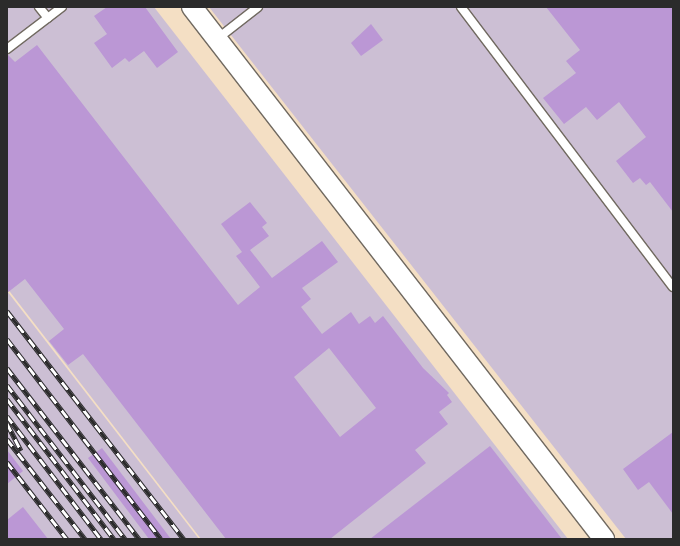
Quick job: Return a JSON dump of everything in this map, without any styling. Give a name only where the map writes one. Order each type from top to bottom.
[{"type":"street","points":[[192,7],[604,539]]},
{"type":"lane","points":[[39,7],[48,18]]},
{"type":"lane","points":[[7,49],[62,7]]},
{"type":"lane","points":[[217,39],[258,7]]},
{"type":"lane","points":[[461,7],[673,287]]},
{"type":"shaded area","points":[[7,7],[154,7],[568,539],[201,539],[7,288]]},
{"type":"shaded area","points":[[209,7],[673,7],[673,539],[626,539]]},
{"type":"shaded area","points":[[7,291],[199,539],[7,539]]},
{"type":"building","points":[[107,7],[145,7],[178,52],[157,68],[144,51],[129,62],[125,58],[112,68],[94,43],[107,34],[94,16]]},
{"type":"building","points":[[546,7],[673,7],[673,212],[650,182],[646,185],[640,178],[633,183],[616,161],[646,137],[619,102],[597,120],[586,107],[564,124],[543,98],[576,73],[566,61],[580,50]]},
{"type":"building","points":[[371,24],[383,40],[361,56],[351,43]]},
{"type":"building","points":[[37,45],[238,305],[260,287],[236,256],[242,252],[221,224],[250,202],[267,223],[262,227],[269,236],[250,250],[272,278],[322,241],[338,262],[302,288],[311,299],[301,307],[322,334],[351,312],[359,324],[370,316],[375,323],[383,316],[423,368],[449,393],[447,395],[452,402],[439,412],[448,424],[415,450],[426,463],[330,539],[226,539],[83,354],[68,365],[49,341],[64,329],[25,279],[7,293],[7,54],[15,62]],"holes":[[[329,348],[376,408],[340,437],[294,377]]]},
{"type":"building","points":[[673,432],[673,514],[649,482],[638,490],[623,469]]},
{"type":"building","points":[[490,446],[562,539],[370,539]]},
{"type":"building","points":[[102,448],[171,539],[149,539],[88,458]]},
{"type":"building","points":[[7,450],[23,471],[7,484]]},
{"type":"building","points":[[23,507],[48,539],[7,539],[7,520]]},
{"type":"railway","points":[[7,311],[184,539]]},
{"type":"railway","points":[[7,339],[161,539]]},
{"type":"railway","points":[[7,368],[139,539]]},
{"type":"railway","points":[[7,385],[125,539]]},
{"type":"railway","points":[[7,399],[114,539]]},
{"type":"railway","points":[[7,416],[101,539]]},
{"type":"railway","points":[[7,423],[21,451]]},
{"type":"railway","points":[[7,439],[85,539]]},
{"type":"railway","points":[[7,462],[67,539]]}]
